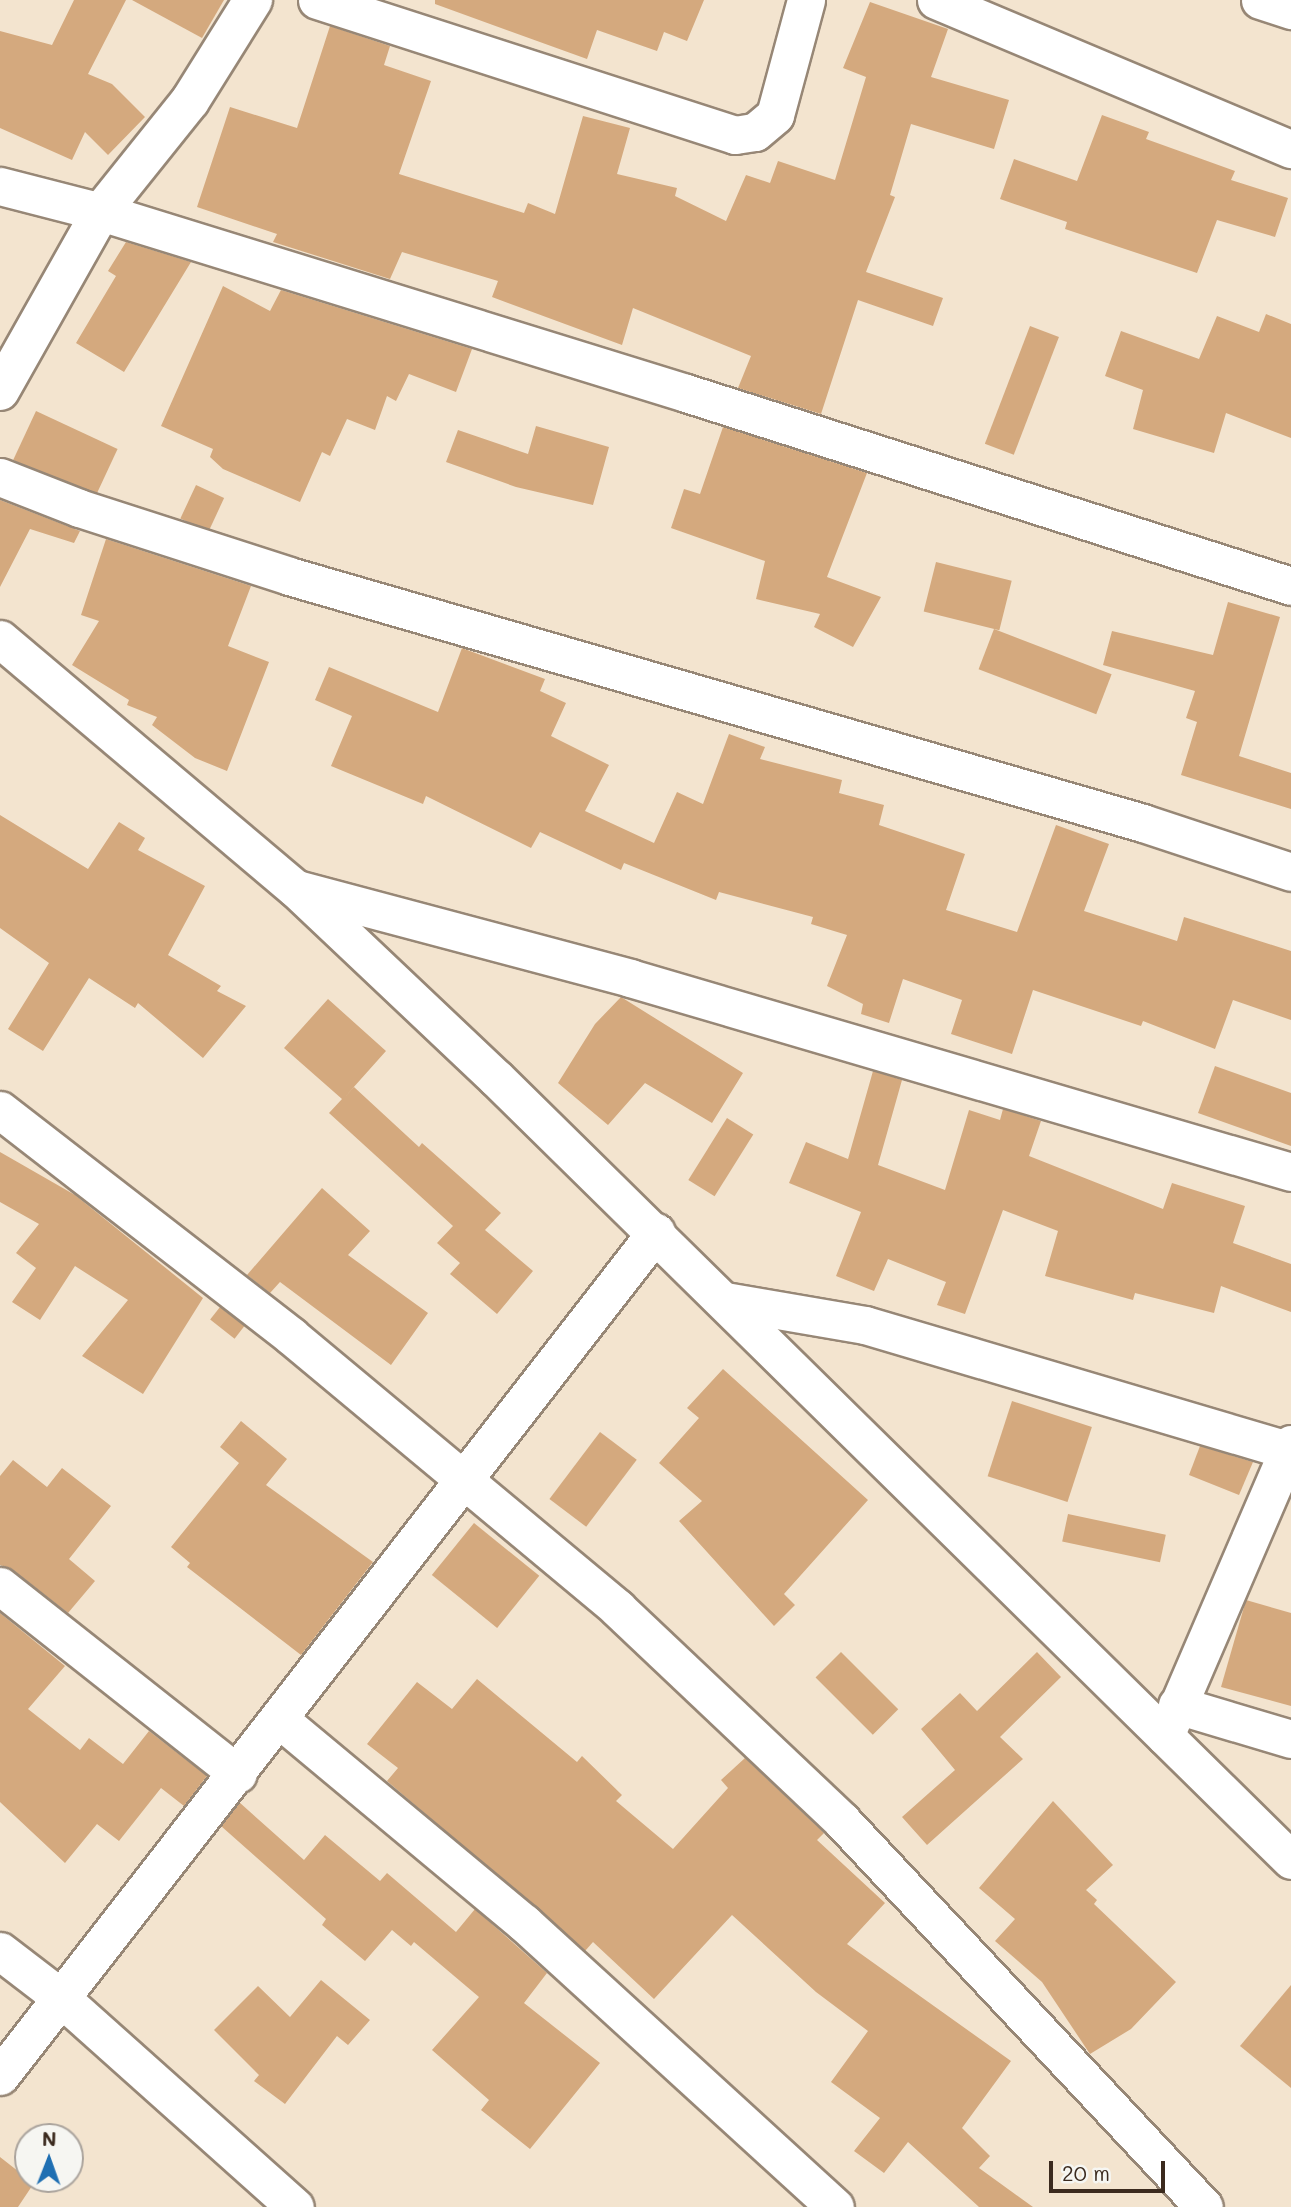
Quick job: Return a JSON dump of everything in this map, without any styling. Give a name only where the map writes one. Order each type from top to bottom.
[{"type":"street","points":[[0,391],[101,212],[190,101],[253,0]]},
{"type":"street","points":[[317,0],[735,135],[755,132],[775,115],[806,0]]},
{"type":"street","points":[[936,0],[1291,149]]},
{"type":"street","points":[[1259,0],[1291,10]]},
{"type":"street","points":[[0,186],[101,212],[1291,586]]},
{"type":"street","points":[[0,477],[79,508],[289,576],[1143,824],[1291,872]]},
{"type":"street","points":[[0,639],[295,888],[725,1301],[1171,1721],[1291,1860]]},
{"type":"street","points":[[295,888],[670,989],[1291,1172]]},
{"type":"street","points":[[0,1110],[291,1336],[617,1608],[842,1821],[1204,2207]]},
{"type":"street","points":[[0,2076],[238,1774],[656,1232]]},
{"type":"street","points":[[725,1301],[865,1325],[1290,1448],[1171,1721]]},
{"type":"street","points":[[0,1586],[238,1774]]},
{"type":"street","points":[[279,1719],[524,1923],[835,2207]]},
{"type":"street","points":[[1171,1721],[1291,1739]]},
{"type":"street","points":[[0,1951],[60,1997],[295,2207]]},
{"type":"building","points":[[74,0],[126,0],[88,74],[112,84],[145,117],[108,155],[85,132],[72,160],[0,128],[0,31],[52,45]]},
{"type":"building","points":[[132,0],[224,0],[202,38]]},
{"type":"building","points":[[435,0],[704,0],[687,41],[664,32],[657,51],[597,30],[587,59],[435,4]]},
{"type":"building","points":[[870,2],[948,29],[931,77],[1009,100],[994,149],[911,124],[890,195],[895,197],[866,272],[943,298],[933,326],[858,300],[821,414],[738,388],[751,356],[633,308],[622,345],[492,297],[498,281],[402,252],[390,279],[273,242],[277,234],[197,207],[230,107],[297,128],[330,26],[390,46],[384,65],[431,81],[399,174],[524,213],[528,203],[555,214],[583,116],[630,128],[617,174],[677,188],[675,196],[726,221],[746,175],[770,183],[778,161],[835,180],[866,77],[843,68]]},
{"type":"building","points":[[1102,115],[1149,132],[1146,139],[1235,171],[1231,180],[1288,198],[1275,237],[1217,220],[1197,273],[1065,229],[1067,222],[1000,199],[1014,159],[1077,181]]},
{"type":"building","points":[[126,242],[191,262],[124,372],[76,343],[116,276],[108,271]]},
{"type":"building","points":[[223,286],[270,311],[281,290],[472,349],[456,392],[409,374],[396,401],[387,396],[375,430],[347,419],[330,456],[322,452],[300,502],[223,469],[210,457],[213,449],[161,426]]},
{"type":"building","points":[[1266,314],[1291,324],[1291,438],[1226,413],[1214,453],[1133,429],[1143,390],[1105,376],[1121,331],[1199,359],[1217,316],[1259,332]]},
{"type":"building","points":[[1030,326],[1059,337],[1014,455],[985,444]]},
{"type":"building","points":[[36,411],[118,449],[95,498],[13,460]]},
{"type":"building","points":[[536,426],[609,447],[593,505],[516,487],[446,462],[458,430],[528,454]]},
{"type":"building","points":[[723,427],[867,473],[827,577],[881,597],[853,647],[814,627],[820,614],[756,599],[765,561],[671,528],[684,489],[700,494]]},
{"type":"building","points":[[196,485],[224,498],[208,532],[180,519]]},
{"type":"building","points":[[0,500],[80,531],[74,543],[30,529],[0,587]]},
{"type":"building","points":[[106,539],[251,586],[228,646],[269,662],[227,771],[195,758],[152,725],[157,717],[127,705],[129,700],[72,665],[99,621],[81,615]]},
{"type":"building","points":[[936,562],[1012,581],[999,630],[924,611]]},
{"type":"building","points":[[1228,602],[1280,617],[1239,756],[1291,773],[1291,809],[1181,775],[1197,722],[1186,718],[1195,691],[1103,665],[1112,631],[1213,655]]},
{"type":"building","points":[[994,629],[1112,674],[1096,714],[979,669]]},
{"type":"building","points":[[462,648],[545,679],[540,691],[566,703],[551,736],[609,765],[585,811],[654,843],[677,792],[703,804],[729,734],[765,747],[760,759],[842,780],[839,793],[884,805],[879,825],[965,854],[946,910],[1017,932],[1056,825],[1109,844],[1084,911],[1177,941],[1184,917],[1291,951],[1291,1020],[1233,1000],[1215,1049],[1143,1021],[1141,1026],[1033,990],[1012,1054],[951,1034],[962,1000],[903,979],[889,1023],[861,1014],[863,1004],[827,986],[847,935],[811,924],[813,917],[719,892],[716,900],[624,863],[621,870],[540,832],[531,848],[426,796],[423,804],[331,766],[352,716],[315,700],[329,667],[438,712]]},
{"type":"building","points":[[0,815],[88,869],[119,822],[145,838],[138,850],[205,886],[168,955],[221,986],[217,991],[246,1006],[203,1058],[138,1003],[135,1008],[89,978],[43,1051],[8,1029],[49,963],[0,928]]},
{"type":"building","points":[[621,997],[743,1073],[712,1123],[645,1083],[608,1125],[558,1083],[595,1024]]},
{"type":"building","points":[[328,999],[386,1051],[344,1098],[354,1087],[419,1147],[422,1143],[501,1213],[485,1230],[533,1271],[497,1314],[450,1274],[460,1263],[437,1243],[453,1226],[329,1113],[342,1099],[284,1048]]},
{"type":"building","points":[[1215,1066],[1291,1093],[1291,1146],[1198,1113]]},
{"type":"building","points":[[873,1071],[902,1080],[878,1165],[945,1190],[969,1110],[1000,1120],[1003,1109],[1041,1121],[1029,1156],[1163,1209],[1172,1183],[1245,1206],[1233,1243],[1291,1264],[1291,1312],[1221,1286],[1214,1313],[1135,1293],[1133,1300],[1045,1276],[1058,1231],[1003,1210],[965,1314],[937,1305],[946,1282],[888,1259],[874,1291],[836,1276],[861,1212],[789,1183],[806,1142],[848,1159]]},
{"type":"building","points":[[727,1118],[753,1134],[715,1196],[688,1180]]},
{"type":"building","points":[[0,1152],[75,1195],[203,1298],[143,1394],[82,1356],[128,1300],[75,1266],[40,1320],[12,1302],[36,1268],[16,1253],[39,1224],[0,1202]]},
{"type":"building","points":[[322,1188],[370,1231],[348,1255],[428,1313],[391,1365],[280,1282],[270,1293],[247,1275]]},
{"type":"building","points":[[220,1307],[244,1326],[235,1339],[210,1320]]},
{"type":"building","points":[[723,1369],[868,1500],[784,1594],[795,1605],[774,1626],[679,1521],[702,1501],[659,1463],[699,1418],[687,1408]]},
{"type":"building","points":[[1012,1401],[1092,1427],[1067,1502],[988,1476]]},
{"type":"building","points":[[241,1421],[287,1459],[266,1485],[373,1562],[301,1655],[187,1567],[190,1563],[171,1547],[239,1463],[220,1447]]},
{"type":"building","points":[[600,1432],[637,1460],[586,1527],[549,1499]]},
{"type":"building","points":[[1200,1446],[1253,1462],[1239,1495],[1189,1475]]},
{"type":"building","points":[[13,1460],[47,1487],[62,1468],[111,1506],[69,1559],[95,1581],[68,1613],[13,1570],[0,1565],[0,1476]]},
{"type":"building","points":[[1068,1514],[1166,1535],[1160,1562],[1062,1541]]},
{"type":"building","points":[[474,1523],[539,1576],[497,1628],[432,1575]]},
{"type":"building","points":[[1246,1600],[1291,1613],[1291,1706],[1221,1687]]},
{"type":"building","points":[[0,1613],[65,1666],[28,1709],[80,1750],[89,1738],[123,1764],[149,1731],[207,1776],[184,1806],[161,1788],[119,1841],[97,1824],[65,1863],[0,1802]]},
{"type":"building","points":[[841,1652],[898,1709],[873,1735],[816,1677]]},
{"type":"building","points":[[1037,1652],[1061,1677],[1000,1737],[1023,1759],[927,1845],[902,1817],[955,1770],[921,1729],[960,1693],[977,1711]]},
{"type":"building","points":[[477,1679],[577,1762],[582,1756],[622,1795],[616,1801],[673,1849],[728,1788],[721,1780],[745,1758],[824,1833],[817,1840],[885,1903],[847,1944],[1011,2061],[962,2128],[990,2156],[979,2168],[1033,2207],[979,2207],[908,2142],[884,2173],[854,2151],[880,2118],[831,2082],[868,2031],[816,1992],[732,1915],[654,1999],[593,1942],[585,1951],[387,1781],[398,1768],[367,1744],[417,1682],[452,1709]]},
{"type":"building","points":[[1053,1801],[1113,1865],[1086,1890],[1097,1900],[1094,1904],[1176,1982],[1131,2029],[1090,2054],[1042,1982],[995,1941],[1015,1919],[979,1888]]},
{"type":"building","points":[[239,1802],[304,1860],[325,1835],[380,1881],[387,1873],[456,1932],[475,1909],[547,1973],[524,2003],[600,2063],[530,2149],[481,2110],[489,2100],[432,2050],[479,1997],[414,1942],[411,1946],[392,1930],[365,1961],[322,1925],[326,1919],[221,1826]]},
{"type":"building","points":[[321,1980],[370,2020],[348,2045],[337,2036],[285,2104],[254,2081],[259,2075],[214,2030],[258,1986],[290,2017]]},
{"type":"building","points":[[1291,1985],[1291,2088],[1240,2046]]},
{"type":"building","points":[[0,2157],[14,2168],[14,2193],[27,2193],[18,2207],[0,2207]]}]
